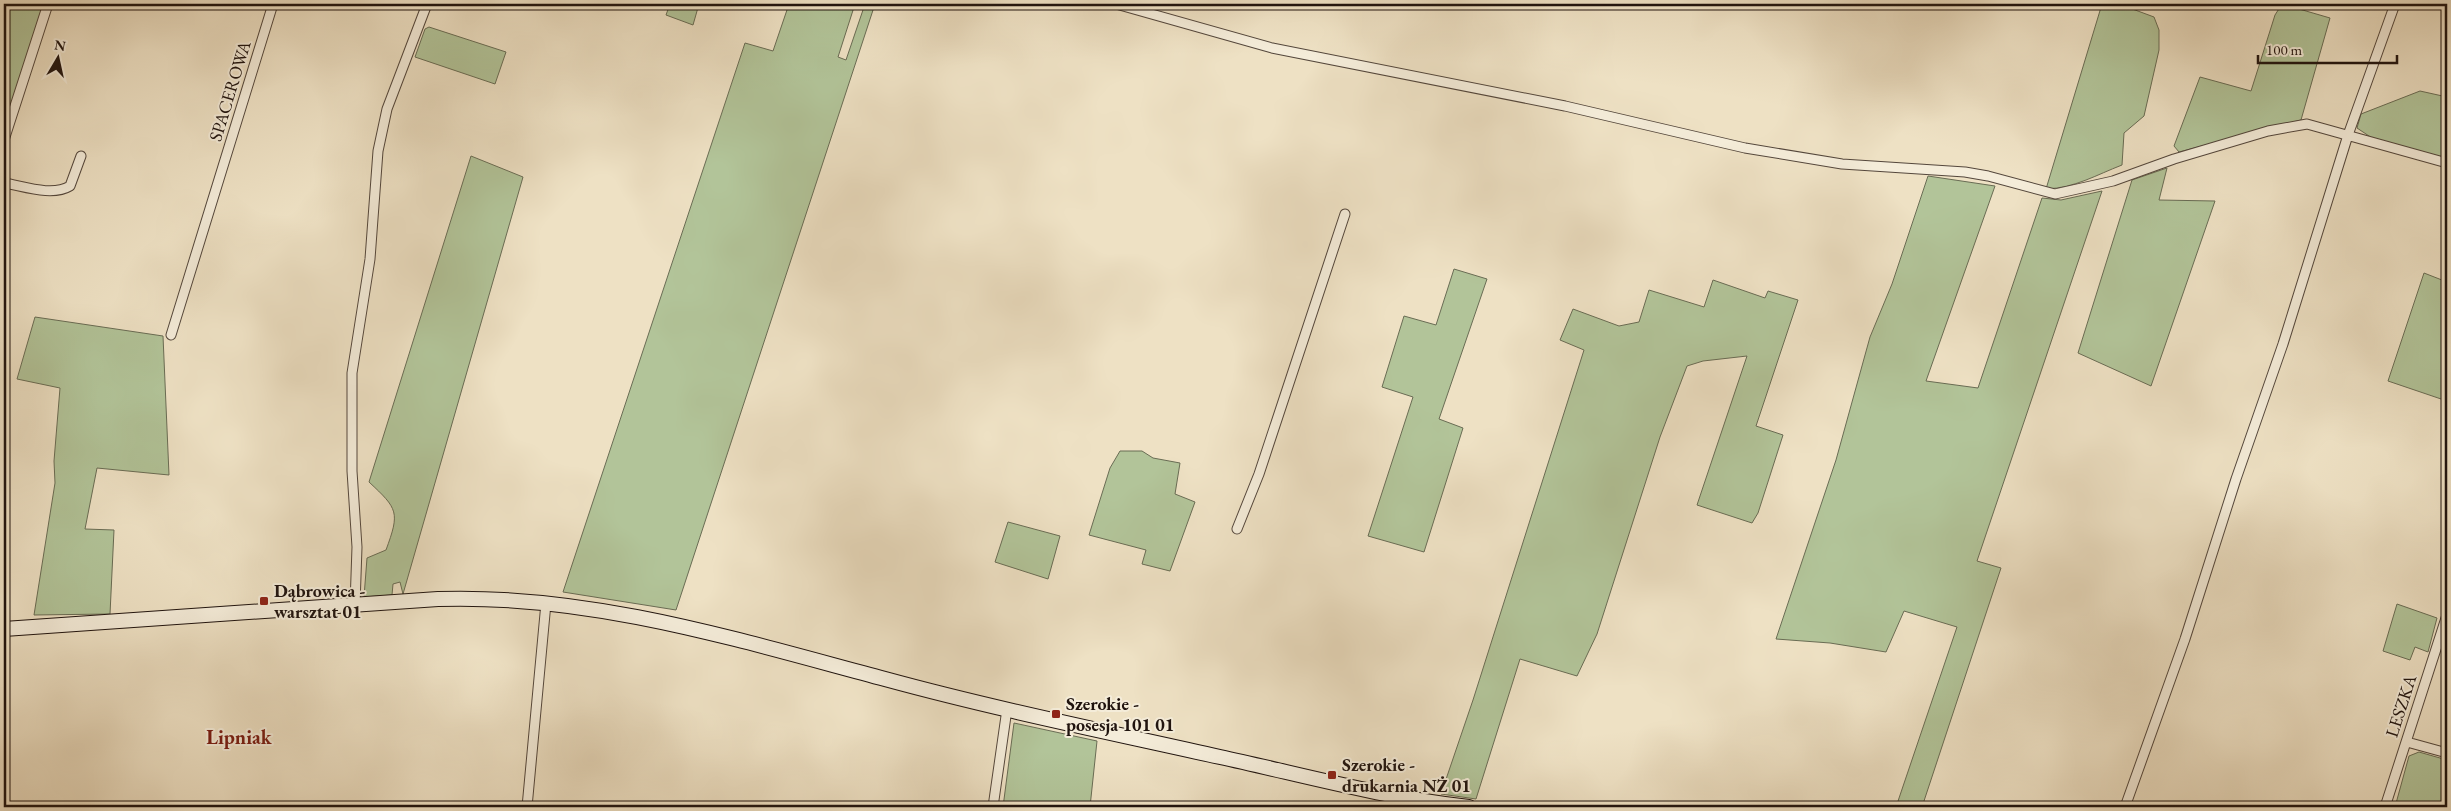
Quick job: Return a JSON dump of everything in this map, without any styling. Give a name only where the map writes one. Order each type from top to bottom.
[{"type":"street","points":[[4,140],[48,4]]},
{"type":"street","name":"SPACEROWA","points":[[171,335],[273,4]]},
{"type":"street","points":[[356,605],[357,538],[352,471],[352,373],[370,259],[378,151],[387,109],[426,4]]},
{"type":"street","points":[[1116,4],[1272,48],[1566,106],[1745,148],[1842,164],[1965,172],[1988,176],[2055,194],[2113,181],[2174,158],[2268,131],[2307,124],[2447,163]]},
{"type":"street","points":[[2125,807],[2160,712],[2236,479],[2283,344],[2348,135],[2395,4]]},
{"type":"street","points":[[4,183],[57,191],[66,189],[70,186],[81,156]]},
{"type":"street","points":[[1237,529],[1259,474],[1345,214]]},
{"type":"street","points":[[4,629],[470,598],[546,603],[600,610],[685,626],[1007,709],[1440,806],[1469,807]]},
{"type":"street","points":[[526,807],[546,603]]},
{"type":"street","name":"LESZKA","points":[[2385,807],[2447,615]]},
{"type":"street","points":[[993,807],[1007,709]]},
{"type":"street","points":[[2407,742],[2447,754]]},
{"type":"green space","points":[[4,4],[48,4],[32,52],[4,124]]},
{"type":"green space","points":[[670,4],[699,4],[693,25],[666,15]]},
{"type":"green space","points":[[789,4],[855,4],[838,57],[846,60],[865,4],[875,4],[676,610],[563,592],[745,43],[773,51]]},
{"type":"green space","points":[[2102,4],[2119,4],[2154,17],[2159,30],[2159,50],[2144,116],[2124,133],[2122,165],[2076,184],[2046,189]]},
{"type":"green space","points":[[2282,4],[2330,18],[2301,120],[2179,152],[2174,146],[2200,77],[2251,91],[2275,15]]},
{"type":"green space","points":[[429,27],[506,52],[495,84],[415,57],[425,29]]},
{"type":"green space","points":[[2420,91],[2447,97],[2447,162],[2372,138],[2357,128],[2361,114]]},
{"type":"green space","points":[[471,156],[523,177],[403,594],[400,582],[393,584],[392,595],[364,597],[367,558],[386,550],[394,519],[391,505],[369,482]]},
{"type":"green space","points":[[2167,168],[2159,200],[2215,201],[2151,386],[2078,353],[2132,180]]},
{"type":"green space","points":[[1928,176],[1995,186],[1926,381],[1978,388],[2042,198],[2061,200],[2102,191],[1977,561],[2001,568],[1922,807],[1896,807],[1957,627],[1904,611],[1886,652],[1830,643],[1776,639],[1836,460],[1870,337],[1892,284]]},
{"type":"green space","points":[[1454,269],[1487,279],[1439,419],[1463,428],[1424,552],[1368,536],[1413,397],[1382,387],[1404,316],[1436,325]]},
{"type":"green space","points":[[2424,273],[2447,282],[2447,401],[2388,381]]},
{"type":"green space","points":[[1713,280],[1765,298],[1768,291],[1798,300],[1756,426],[1783,435],[1758,513],[1752,523],[1697,505],[1747,356],[1703,361],[1687,366],[1660,437],[1597,634],[1577,676],[1520,659],[1476,799],[1441,794],[1473,700],[1584,350],[1560,340],[1573,309],[1619,326],[1639,322],[1649,290],[1704,307]]},
{"type":"green space","points":[[35,317],[163,336],[169,475],[97,468],[85,529],[114,530],[110,614],[34,615],[55,483],[54,461],[60,388],[17,379]]},
{"type":"green space","points":[[1120,451],[1142,451],[1153,458],[1180,463],[1175,494],[1195,502],[1170,571],[1142,564],[1146,550],[1089,535],[1110,468]]},
{"type":"green space","points":[[1008,522],[1060,536],[1048,579],[995,562]]},
{"type":"green space","points":[[2397,604],[2437,618],[2428,652],[2415,647],[2410,660],[2383,651]]},
{"type":"green space","points":[[1014,723],[1097,741],[1090,807],[1003,807]]},
{"type":"green space","points":[[2419,752],[2447,760],[2447,807],[2395,807],[2409,756]]},
{"type":"place","name":"Dąbrowica - warsztat 01","points":[[264,601]]},
{"type":"place","name":"Szerokie - posesja 101 01","points":[[1056,714]]},
{"type":"place","name":"Szerokie - drukarnia NŻ 01","points":[[1332,775]]},
{"type":"district","name":"Lipniak","points":[[239,737]]}]
